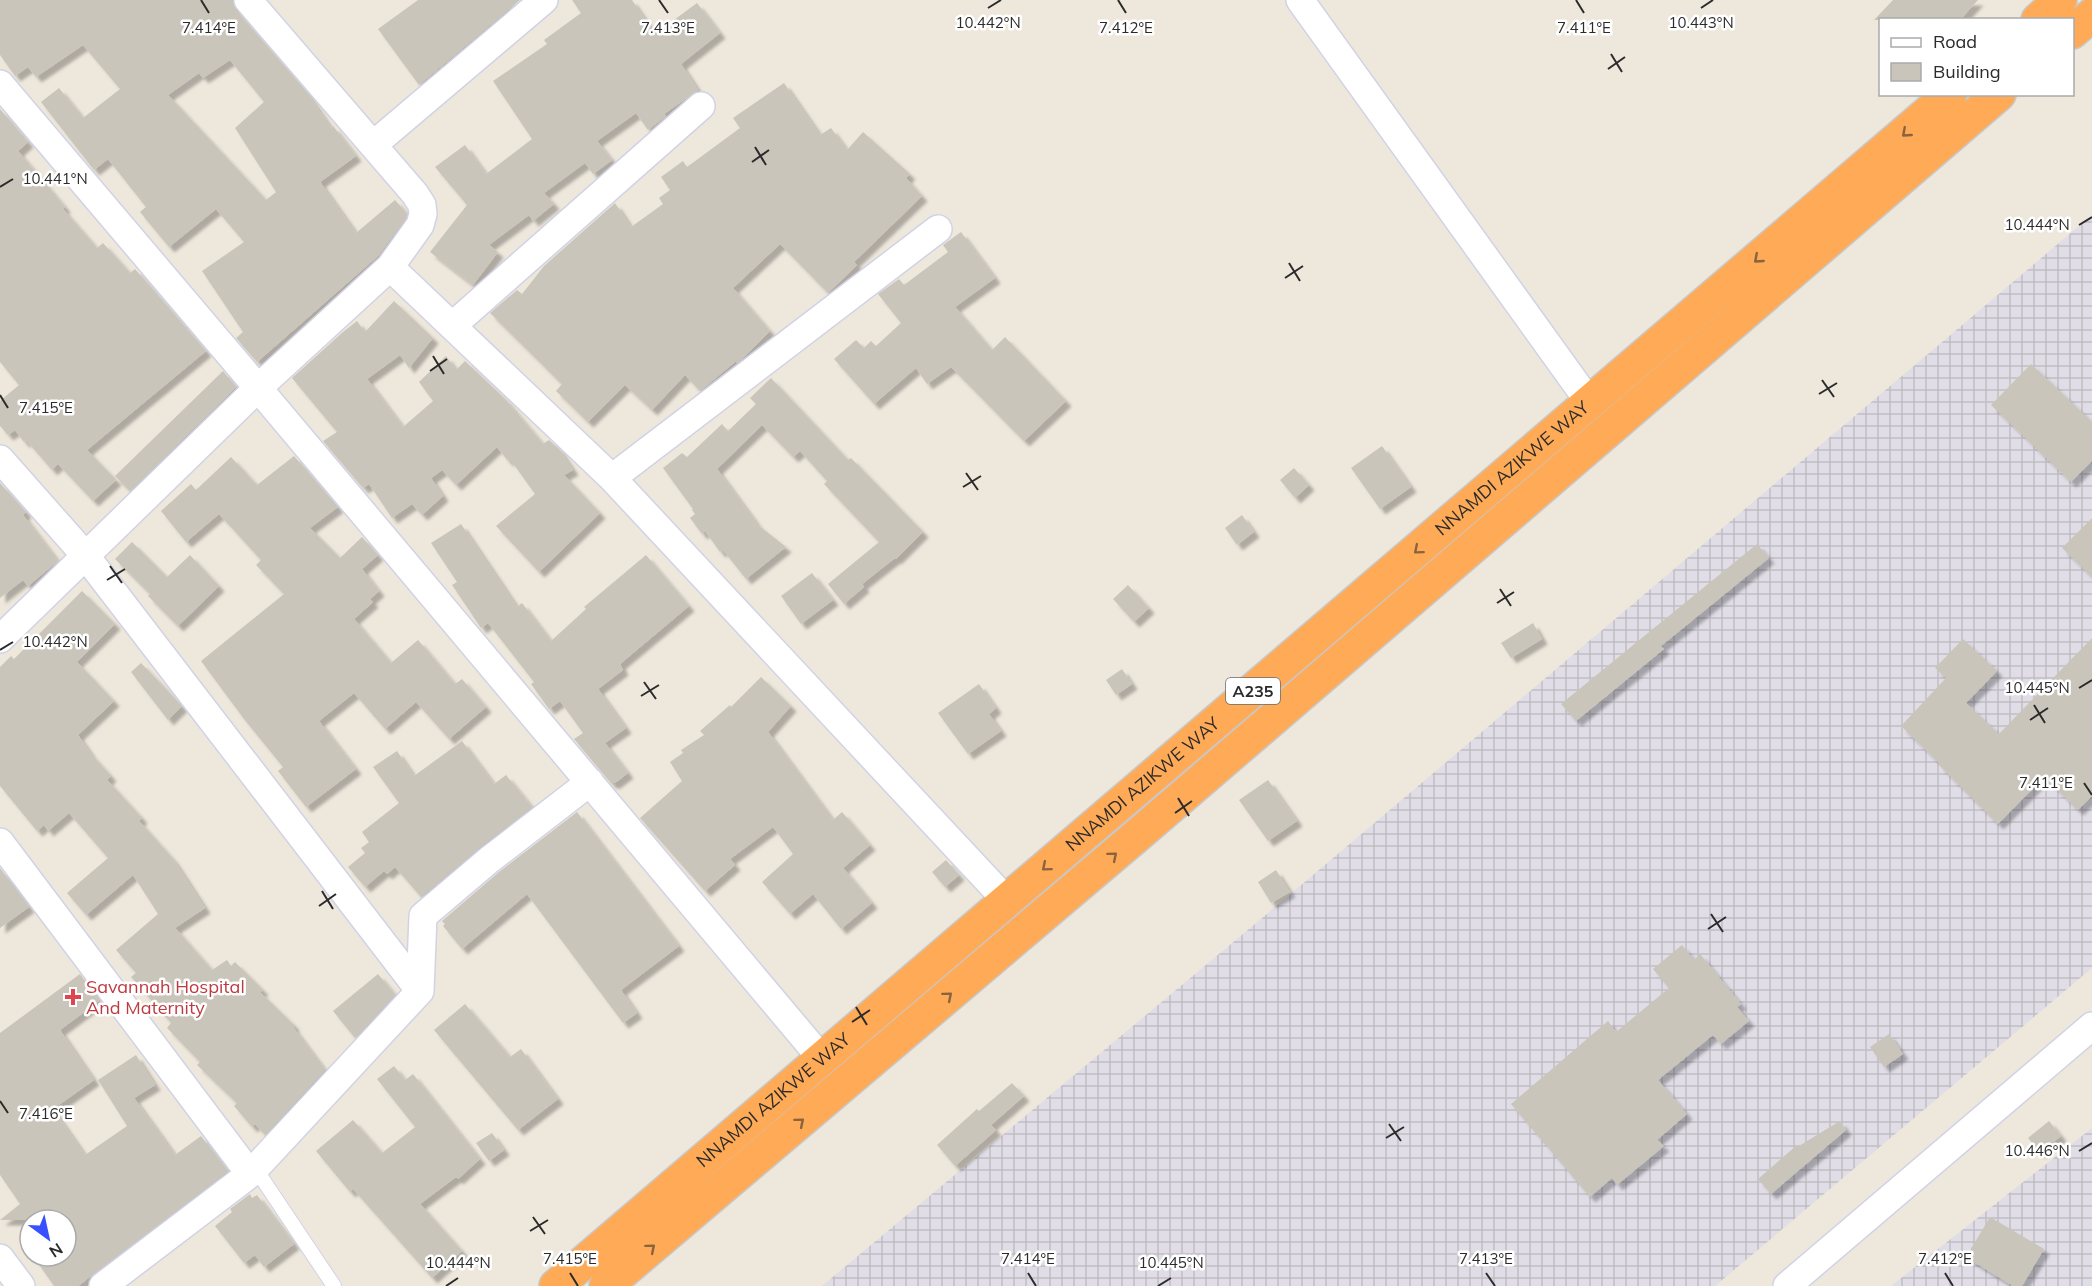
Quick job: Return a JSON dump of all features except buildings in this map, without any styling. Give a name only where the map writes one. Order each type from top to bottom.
[{"type":"highway","points":[[2040,18],[2060,0]]},
{"type":"highway","points":[[2074,31],[2092,15]]},
{"type":"highway","name":"NNAMDI AZIKWE WAY","points":[[556,1286],[1948,96]]},
{"type":"highway","name":"NNAMDI AZIKWE WAY","points":[[606,1286],[1140,833],[1998,96]]},
{"type":"street","points":[[373,145],[544,0]]},
{"type":"street","points":[[1300,0],[1590,403]]},
{"type":"street","points":[[0,639],[258,388],[390,267],[420,225],[423,214],[422,205],[415,194],[254,2]]},
{"type":"street","points":[[0,84],[822,1059]]},
{"type":"street","points":[[452,326],[700,106]]},
{"type":"street","points":[[612,478],[938,229]]},
{"type":"street","points":[[390,267],[612,478],[1007,901]]},
{"type":"street","points":[[0,459],[86,555],[420,991]]},
{"type":"street","points":[[103,1286],[253,1171],[420,991],[423,916],[489,860],[590,782]]},
{"type":"street","points":[[0,842],[253,1171]]},
{"type":"street","points":[[1787,1286],[2092,1026]]},
{"type":"street","points":[[0,1258],[21,1286]]},
{"type":"lane","points":[[253,1171],[334,1286]]},
{"type":"shaded area","points":[[2092,215],[2092,968],[1715,1286],[822,1286],[1280,903]]},
{"type":"shaded area","points":[[2092,1128],[2092,1286],[1891,1286]]},
{"type":"place","name":"Savannah Hospital And Maternity","points":[[73,997]]}]
